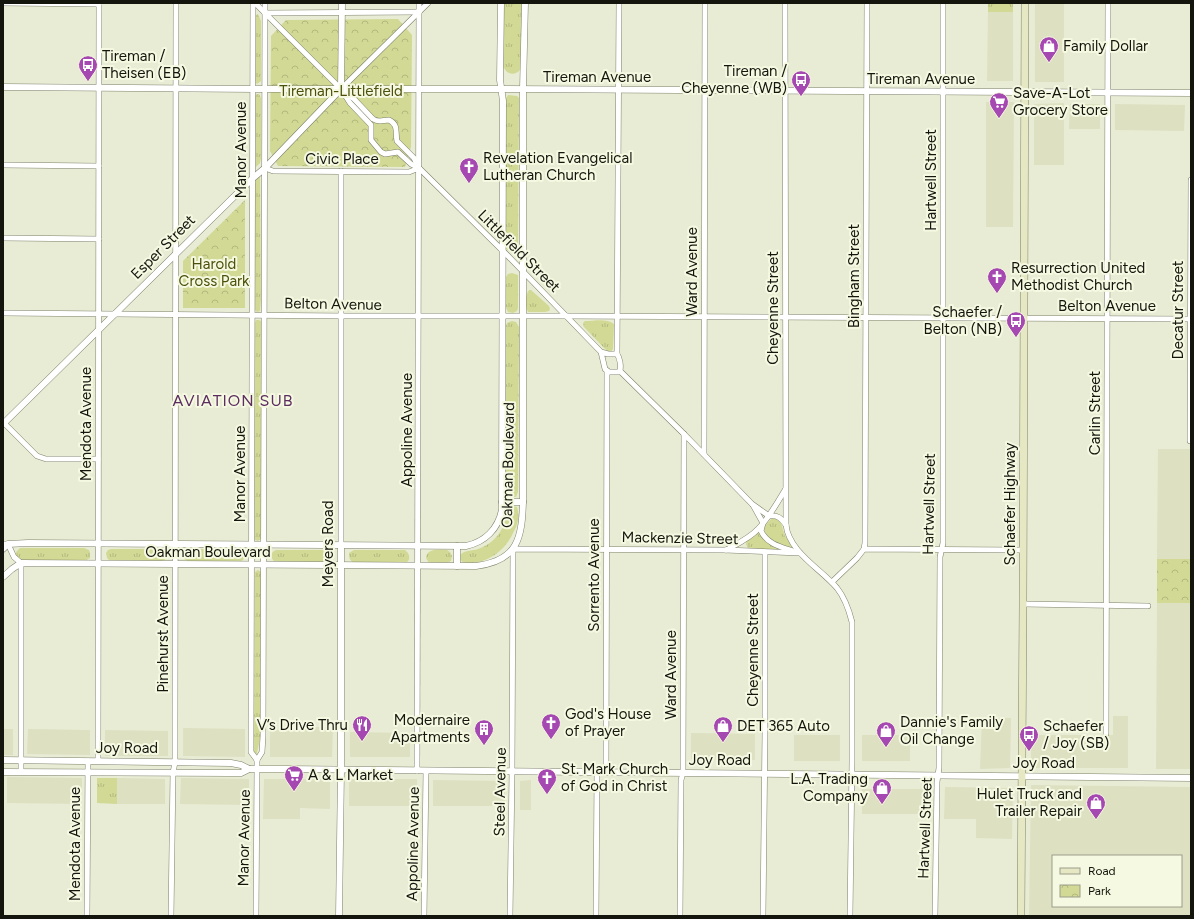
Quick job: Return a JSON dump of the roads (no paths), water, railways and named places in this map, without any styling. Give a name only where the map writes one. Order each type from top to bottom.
[{"type":"main road","name":"Schaefer Highway","points":[[1021,916],[1025,3]]},
{"type":"street","points":[[3,3],[99,3]]},
{"type":"street","name":"Mendota Avenue","points":[[98,761],[99,3]]},
{"type":"street","name":"Pinehurst Avenue","points":[[171,916],[173,773],[175,762],[176,3]]},
{"type":"street","points":[[254,3],[341,89]]},
{"type":"street","name":"Manor Avenue","points":[[254,3],[251,736],[252,752],[257,760]]},
{"type":"street","name":"Manor Avenue","points":[[256,916],[257,760],[262,752],[263,736],[265,3]]},
{"type":"street","points":[[341,89],[342,3]]},
{"type":"street","name":"Appoline Avenue","points":[[417,771],[419,3]]},
{"type":"street","points":[[341,89],[428,3]]},
{"type":"street","name":"Oakman Boulevard","points":[[6,544],[98,543],[466,546],[483,540],[489,535],[500,520],[502,510],[503,101],[500,80],[500,3]]},
{"type":"street","name":"Oakman Boulevard","points":[[21,563],[476,566],[492,564],[503,558],[513,548],[518,541],[521,531],[523,502],[523,89],[525,3]]},
{"type":"street","points":[[619,3],[617,354],[619,357],[620,371],[752,504],[769,516],[776,516],[780,518],[786,525],[787,532],[800,553],[832,582],[845,601],[849,611],[852,627],[850,916]]},
{"type":"street","name":"Ward Avenue","points":[[704,454],[705,3]]},
{"type":"street","name":"Cheyenne Street","points":[[785,3],[786,525]]},
{"type":"street","name":"Bingham Street","points":[[864,549],[866,3]]},
{"type":"street","name":"Hartwell Street","points":[[935,916],[937,782],[939,768],[940,557],[943,543],[943,3]]},
{"type":"street","name":"Carlin Street","points":[[1106,734],[1108,3]]},
{"type":"street","points":[[265,13],[419,12]]},
{"type":"street","name":"Tireman Avenue","points":[[3,87],[265,90],[523,89],[1191,93]]},
{"type":"street","name":"Esper Street","points":[[3,423],[253,178],[265,168],[341,89]]},
{"type":"street","name":"Littlefield Street","points":[[341,89],[354,98],[375,120],[381,122],[389,120],[394,123],[397,128],[397,141],[414,158],[419,168]]},
{"type":"street","name":"Littlefield Street","points":[[341,89],[350,103],[371,125],[371,140],[381,152],[385,154],[398,152],[411,164],[419,168],[503,251],[601,352]]},
{"type":"street","points":[[3,165],[99,166]]},
{"type":"street","name":"Civic Place","points":[[265,168],[273,171],[409,172],[419,168]]},
{"type":"street","name":"Meyers Road","points":[[339,916],[341,770],[341,171]]},
{"type":"street","name":"Decatur Street","points":[[1190,441],[1191,180]]},
{"type":"street","points":[[3,238],[99,239]]},
{"type":"street","name":"Belton Avenue","points":[[3,313],[341,316],[618,316]]},
{"type":"street","points":[[618,316],[943,318]]},
{"type":"street","name":"Belton Avenue","points":[[943,318],[1190,319]]},
{"type":"street","points":[[601,352],[617,354]]},
{"type":"street","name":"Sorrento Avenue","points":[[601,352],[606,374],[606,773]]},
{"type":"street","points":[[606,374],[620,371]]},
{"type":"street","points":[[3,423],[40,458],[98,459]]},
{"type":"street","name":"Ward Avenue","points":[[680,916],[681,780],[683,773],[684,434]]},
{"type":"street","points":[[725,550],[759,529],[785,490]]},
{"type":"street","points":[[502,502],[523,502]]},
{"type":"street","points":[[752,504],[763,523],[761,531],[766,539],[778,546],[800,553]]},
{"type":"street","points":[[3,548],[6,544],[14,557],[21,563],[21,771]]},
{"type":"street","points":[[457,546],[457,566]]},
{"type":"street","name":"Mackenzie Street","points":[[513,548],[725,550],[800,553]]},
{"type":"street","name":"Steel Avenue","points":[[510,916],[513,548]]},
{"type":"street","points":[[832,582],[864,549],[1023,550]]},
{"type":"street","name":"Cheyenne Street","points":[[763,916],[765,773],[765,552]]},
{"type":"street","points":[[3,577],[21,563]]},
{"type":"street","points":[[1023,604],[1148,606]]},
{"type":"street","name":"Joy Road","points":[[3,760],[231,763],[241,765],[249,770]]},
{"type":"street","name":"Mendota Avenue","points":[[87,916],[88,761]]},
{"type":"street","name":"Joy Road","points":[[3,772],[241,773],[257,769],[1191,778]]},
{"type":"street","name":"Appoline Avenue","points":[[424,916],[426,771]]},
{"type":"street","points":[[596,916],[598,773]]},
{"type":"place","name":"Family Dollar","points":[[1049,63]]},
{"type":"place","name":"Tireman / Theisen (EB)","points":[[88,82]]},
{"type":"place","name":"Tireman / Cheyenne (WB)","points":[[801,97]]},
{"type":"place","name":"Save-A-Lot Grocery Store","points":[[999,119]]},
{"type":"place","name":"Revelation Evangelical Lutheran Church","points":[[469,184]]},
{"type":"place","name":"Resurrection United Methodist Church","points":[[997,294]]},
{"type":"place","name":"Schaefer / Belton (NB)","points":[[1016,338]]},
{"type":"place","name":"God's House of Prayer","points":[[551,740]]},
{"type":"place","name":"V’s Drive Thru","points":[[362,742]]},
{"type":"place","name":"DET 365 Auto","points":[[723,743]]},
{"type":"place","name":"Modernaire Apartments","points":[[484,746]]},
{"type":"place","name":"Dannie's Family Oil Change","points":[[886,748]]},
{"type":"place","name":"Schaefer / Joy (SB)","points":[[1029,752]]},
{"type":"place","name":"A & L Market","points":[[294,792]]},
{"type":"place","name":"St. Mark Church of God in Christ","points":[[547,795]]},
{"type":"place","name":"L.A. Trading Company","points":[[882,805]]},
{"type":"place","name":"Hulet Truck and Trailer Repair","points":[[1096,820]]},
{"type":"district","name":"AVIATION SUB","points":[[233,400]]},
{"type":"park label","name":"Tireman-Littlefield","points":[[341,91]]},
{"type":"park label","name":"Harold Cross Park","points":[[214,272]]}]
